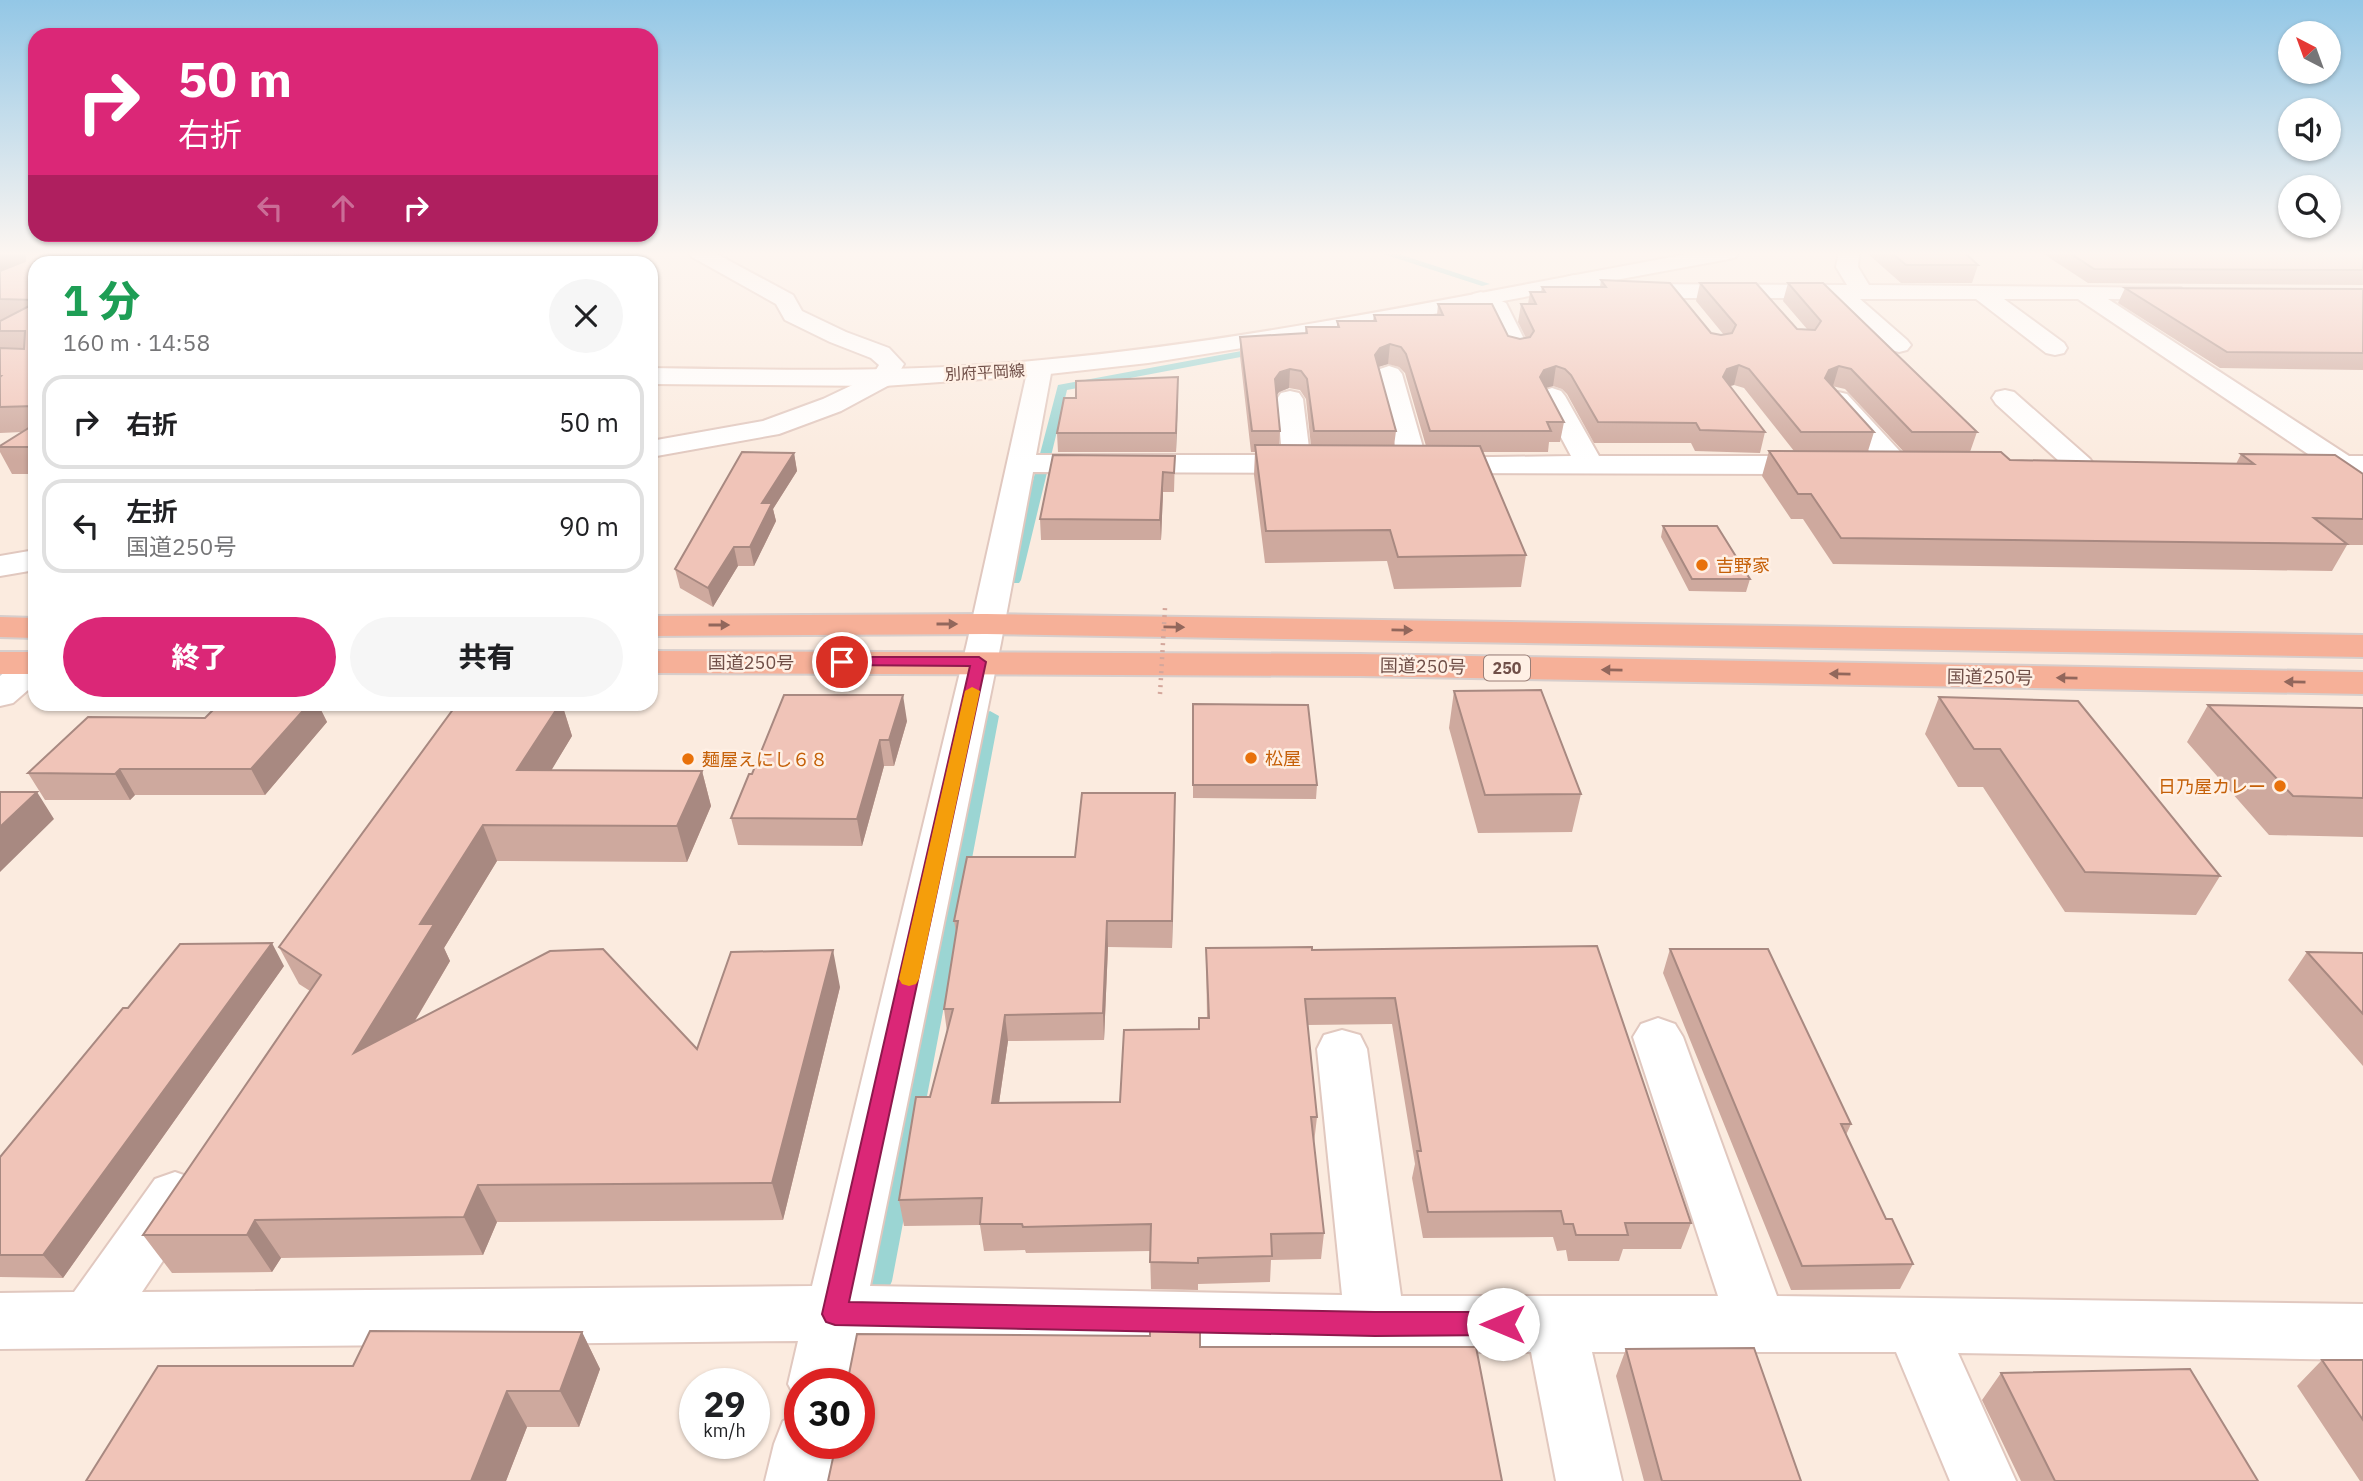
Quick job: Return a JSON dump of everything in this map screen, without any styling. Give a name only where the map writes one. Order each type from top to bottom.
[{"type":"highway","name":"国道250号","points":[[658,626],[1360,665],[2363,683]]},
{"type":"highway","points":[[0,628],[28,628]]},
{"type":"highway","name":"国道250号","points":[[658,662],[982,643],[2363,646]]},
{"type":"highway","points":[[0,663],[28,664]]},
{"type":"street","points":[[658,448],[769,428],[832,405],[884,378],[892,364],[880,353],[808,322]]},
{"type":"street","name":"別府平岡線","points":[[658,376],[884,378],[1040,368],[1174,352],[1347,322]]},
{"type":"street","points":[[1505,322],[1517,349]]},
{"type":"street","points":[[1873,322],[1899,345]]},
{"type":"street","points":[[2021,322],[2055,348]]},
{"type":"street","points":[[2128,322],[2356,470]]},
{"type":"street","points":[[823,1368],[1040,368]]},
{"type":"street","points":[[1388,374],[1401,464],[1910,465],[1834,396]]},
{"type":"street","points":[[1552,396],[1589,464]]},
{"type":"street","points":[[2005,398],[2094,465],[2041,465]]},
{"type":"street","points":[[1290,399],[1297,464]]},
{"type":"street","points":[[1764,435],[1787,465]]},
{"type":"street","points":[[1019,463],[1336,464]]},
{"type":"street","points":[[2273,465],[2356,470]]},
{"type":"street","points":[[0,566],[28,561]]},
{"type":"street","points":[[0,695],[28,670]]},
{"type":"street","points":[[1658,1037],[1757,1324]]},
{"type":"street","points":[[1342,1049],[1375,1324]]},
{"type":"street","points":[[88,1322],[203,1155]]},
{"type":"street","points":[[0,1321],[835,1314],[1375,1324],[1914,1324],[2363,1332]]},
{"type":"street","points":[[1555,1324],[1589,1481]]},
{"type":"street","points":[[1914,1324],[1983,1481]]},
{"type":"street","points":[[798,1481],[803,1459]]},
{"type":"path","points":[[1160,694],[1165,608]]},
{"type":"building","points":[[0,322],[28,322],[28,406],[0,407],[0,348],[24,349],[25,331],[0,331]]},
{"type":"building","points":[[1337,322],[1501,322],[1508,336],[1520,339],[1530,337],[1534,331],[1530,322],[1702,322],[1711,333],[1721,335],[1732,333],[1736,325],[1734,322],[1791,322],[1797,329],[1815,330],[1820,322],[1863,322],[1977,432],[1912,432],[1851,369],[1839,366],[1829,370],[1825,378],[1874,432],[1801,432],[1749,369],[1739,365],[1727,369],[1723,377],[1765,432],[1700,430],[1696,423],[1598,422],[1571,375],[1556,366],[1544,370],[1540,377],[1564,422],[1547,422],[1551,431],[1430,431],[1406,354],[1401,347],[1390,344],[1380,348],[1375,355],[1396,431],[1314,431],[1307,379],[1301,371],[1290,369],[1280,372],[1275,379],[1280,431],[1252,431],[1240,337],[1307,333],[1306,327],[1339,327]]},
{"type":"building","points":[[2179,322],[2363,322],[2363,353],[2227,352]]},
{"type":"building","points":[[1178,377],[1176,433],[1057,433],[1064,398],[1076,398],[1076,381]]},
{"type":"building","points":[[28,428],[28,447],[0,446]]},
{"type":"building","points":[[1255,445],[1480,446],[1526,555],[1398,557],[1390,530],[1266,531]]},
{"type":"building","points":[[1769,451],[2001,452],[2010,460],[2254,464],[2241,454],[2335,455],[2363,474],[2363,519],[2314,518],[2347,544],[1841,538],[1811,494],[1798,494]]},
{"type":"building","points":[[742,452],[794,453],[762,503],[772,503],[750,547],[734,547],[708,588],[675,569]]},
{"type":"building","points":[[1053,455],[1175,456],[1174,473],[1163,472],[1160,520],[1040,519]]},
{"type":"building","points":[[1663,526],[1717,526],[1750,579],[1692,579]]},
{"type":"building","points":[[1541,690],[1581,794],[1485,795],[1454,691]]},
{"type":"building","points":[[784,695],[903,695],[889,740],[880,740],[857,819],[731,818]]},
{"type":"building","points":[[1939,697],[2078,701],[2220,876],[2085,872],[2000,749],[1974,749]]},
{"type":"building","points":[[1193,704],[1308,705],[1317,785],[1193,785]]},
{"type":"building","points":[[2208,705],[2363,708],[2363,798],[2293,796]]},
{"type":"building","points":[[212,711],[303,711],[251,769],[120,769],[115,774],[28,773],[88,717],[205,718]]},
{"type":"building","points":[[452,711],[555,711],[517,770],[702,771],[677,826],[483,825],[420,924],[434,924],[354,1053],[550,951],[603,949],[697,1049],[731,952],[833,950],[772,1183],[478,1185],[464,1217],[255,1220],[247,1235],[143,1235],[321,975],[279,947]]},
{"type":"building","points":[[0,792],[37,792],[0,827]]},
{"type":"building","points":[[1082,793],[1175,793],[1172,921],[1107,921],[1103,1013],[1005,1015],[992,1103],[1120,1102],[1124,1030],[1199,1029],[1199,1018],[1209,1018],[1206,948],[1312,947],[1312,950],[1597,946],[1691,1223],[1625,1223],[1628,1235],[1576,1235],[1573,1224],[1564,1224],[1561,1211],[1428,1212],[1417,1151],[1421,1151],[1395,998],[1305,999],[1317,1117],[1311,1117],[1324,1233],[1271,1234],[1272,1256],[1198,1258],[1198,1263],[1150,1262],[1151,1224],[1023,1227],[1022,1224],[980,1224],[982,1198],[899,1200],[916,1097],[930,1097],[953,1009],[944,1009],[958,921],[954,921],[967,857],[1075,857]]},
{"type":"building","points":[[272,943],[43,1255],[0,1255],[0,1157],[123,1008],[128,1008],[180,944]]},
{"type":"building","points":[[1670,949],[1768,949],[1851,1124],[1841,1124],[1886,1219],[1892,1219],[1913,1264],[1802,1266]]},
{"type":"building","points":[[2307,952],[2363,953],[2363,1014]]},
{"type":"building","points":[[1150,1323],[1200,1324],[1200,1347],[1476,1347],[1502,1481],[828,1481],[833,1459],[875,1459],[875,1368],[850,1368],[857,1334],[1150,1336]]},
{"type":"building","points":[[370,1331],[582,1332],[560,1391],[507,1391],[471,1481],[86,1481],[158,1366],[353,1366]]},
{"type":"building","points":[[1754,1348],[1801,1481],[1662,1481],[1626,1349]]},
{"type":"building","points":[[2322,1360],[2363,1360],[2363,1420]]},
{"type":"building","points":[[2190,1369],[2258,1481],[2055,1481],[2001,1373]]},
{"type":"waterway","points":[[1014,580],[1062,387],[1263,350]]},
{"type":"waterway","points":[[879,1281],[990,716]]},
{"type":"slow traffic","points":[[909,979],[972,691]]},
{"type":"place","name":"吉野家","points":[[1702,565]]},
{"type":"place","name":"松屋","points":[[1251,758]]},
{"type":"place","name":"麺屋えにし６８","points":[[688,759]]},
{"type":"place","name":"日乃屋カレー","points":[[2280,786]]},
{"type":"route","points":[[842,662],[979,662],[835,1314],[1503,1324]]}]
